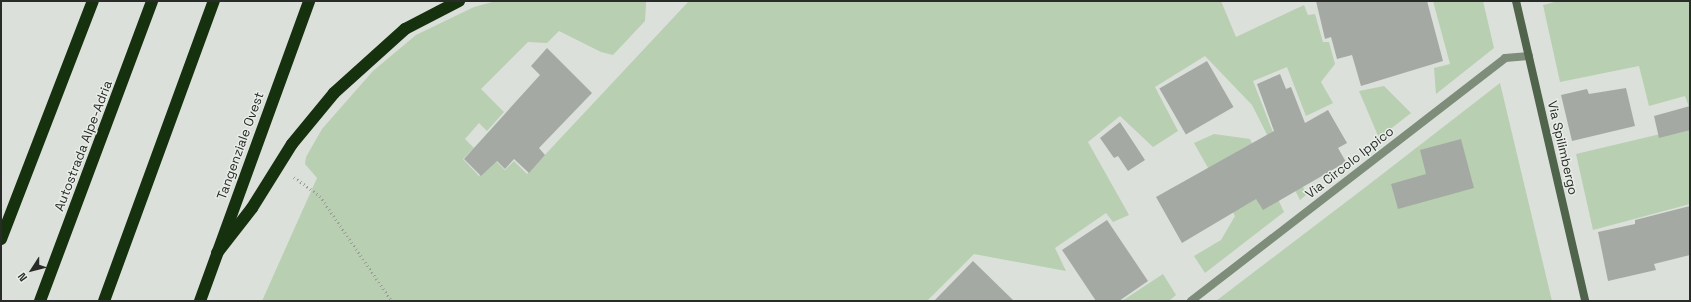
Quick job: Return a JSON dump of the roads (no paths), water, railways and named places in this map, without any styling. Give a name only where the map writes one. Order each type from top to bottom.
[{"type":"highway","points":[[1,239],[93,1]]},
{"type":"highway","name":"Autostrada Alpe-Adria","points":[[40,301],[152,1]]},
{"type":"highway","points":[[104,301],[214,1]]},
{"type":"highway","name":"Tangenziale Ovest","points":[[200,301],[309,1]]},
{"type":"highway","points":[[217,253],[252,208],[279,165],[309,122],[363,66],[405,29],[460,1]]},
{"type":"main road","name":"Via Spilimbergo","points":[[1516,1],[1585,301]]},
{"type":"street","name":"Via Circolo Ippico","points":[[1191,301],[1506,58],[1529,56]]}]
